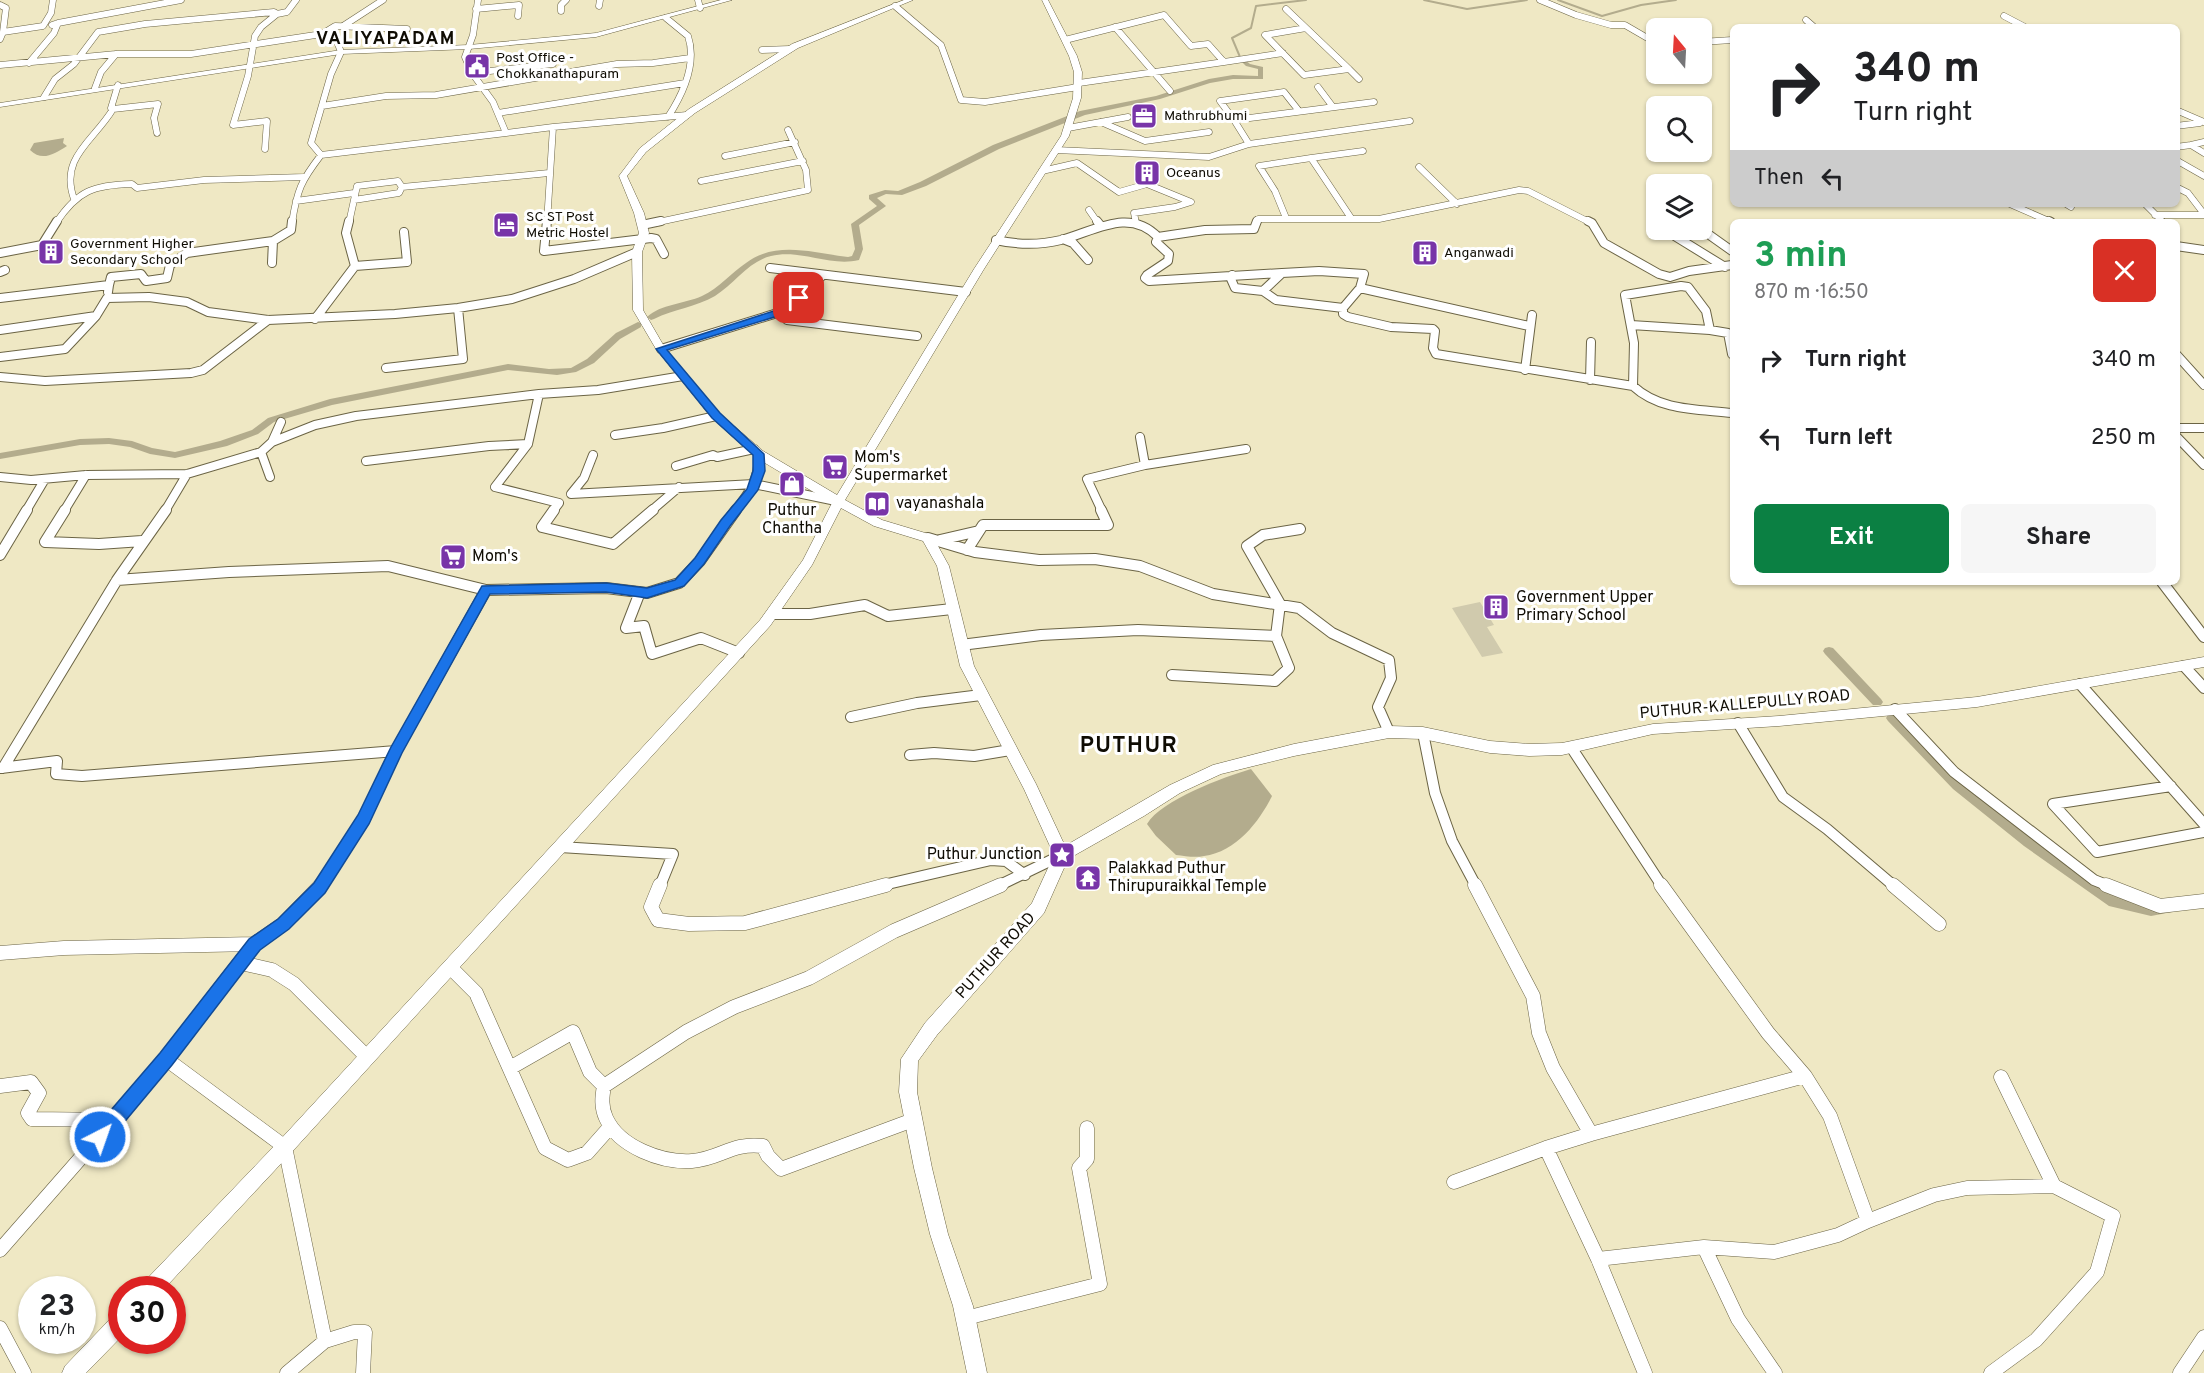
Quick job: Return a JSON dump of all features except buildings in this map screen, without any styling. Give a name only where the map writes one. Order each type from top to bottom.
[{"type":"street","points":[[43,26],[51,13],[53,0]]},
{"type":"street","points":[[3,32],[181,0]]},
{"type":"street","points":[[265,149],[267,121],[233,125],[249,68],[252,45],[261,27],[277,14],[286,12],[296,0]]},
{"type":"street","points":[[343,26],[383,0]]},
{"type":"street","points":[[477,0],[469,47],[465,57],[472,73],[498,113],[506,133]]},
{"type":"street","points":[[561,11],[561,5],[566,0]]},
{"type":"street","points":[[0,105],[95,88],[249,68],[341,52],[469,47],[596,35],[666,18],[699,4],[729,0]]},
{"type":"street","points":[[910,0],[823,33],[790,49],[687,115],[643,150],[623,176],[644,233],[637,252],[638,310],[661,349],[716,416],[756,451],[878,523],[967,550],[1039,560],[1095,559],[1140,566],[1213,594],[1299,608],[1332,633],[1389,660],[1391,678],[1378,707],[1389,732]]},
{"type":"street","points":[[163,1276],[285,1147],[739,653],[772,614],[808,562],[839,501],[997,241],[1065,136],[1079,85],[1073,56],[1045,0]]},
{"type":"street","points":[[1540,1],[1611,25],[1625,25],[1646,37]]},
{"type":"street","points":[[476,9],[522,4],[518,16]]},
{"type":"street","points":[[0,5],[6,8],[0,39]]},
{"type":"street","points":[[895,6],[941,45],[960,100],[973,102],[1283,53]]},
{"type":"street","points":[[1286,9],[1359,79]]},
{"type":"street","points":[[44,97],[55,79],[74,64],[98,32],[254,12],[269,11],[277,14]]},
{"type":"street","points":[[1065,40],[1164,15],[1191,46],[1208,44],[1224,62]]},
{"type":"street","points":[[2004,16],[2019,24]]},
{"type":"street","points":[[666,18],[679,26],[689,38],[690,58],[683,92],[668,117]]},
{"type":"street","points":[[1806,20],[1811,24]]},
{"type":"street","points":[[29,63],[48,41],[58,23]]},
{"type":"street","points":[[0,65],[116,54],[176,55],[322,34],[335,26],[407,29]]},
{"type":"street","points":[[1115,27],[1170,91]]},
{"type":"street","points":[[1306,28],[1265,34],[1304,75],[1349,69]]},
{"type":"street","points":[[321,155],[311,143],[341,52],[336,39],[322,34]]},
{"type":"street","points":[[1712,41],[1730,40]]},
{"type":"street","points":[[762,50],[790,49]]},
{"type":"street","points":[[95,88],[101,72],[116,54]]},
{"type":"street","points":[[322,105],[386,96],[436,94],[617,64],[653,63],[690,58]]},
{"type":"street","points":[[472,73],[553,64]]},
{"type":"street","points":[[498,113],[685,83]]},
{"type":"street","points":[[114,109],[111,108],[118,85]]},
{"type":"street","points":[[1318,87],[1333,107]]},
{"type":"street","points":[[1249,144],[1220,101],[1284,92],[1299,111]]},
{"type":"street","points":[[1234,120],[1374,102]]},
{"type":"street","points":[[114,109],[158,104],[154,118],[157,133]]},
{"type":"street","points":[[74,199],[68,187],[69,173],[75,159],[87,141],[106,124],[114,109]]},
{"type":"street","points":[[2180,112],[2203,123]]},
{"type":"street","points":[[0,357],[65,350],[96,316],[107,298],[111,277],[141,274],[146,281],[167,278],[170,265],[187,253],[273,241],[291,230],[297,192],[304,177],[321,155],[553,127],[687,115]]},
{"type":"street","points":[[1068,128],[1128,117]]},
{"type":"street","points":[[1056,150],[1209,157],[1249,144],[1410,121]]},
{"type":"street","points":[[1101,122],[1145,141],[1209,132]]},
{"type":"street","points":[[2180,126],[2203,123]]},
{"type":"street","points":[[553,127],[549,208],[544,251],[656,239],[664,254]]},
{"type":"street","points":[[642,225],[808,190],[803,161],[788,130]]},
{"type":"street","points":[[724,156],[795,142]]},
{"type":"street","points":[[2180,146],[2204,142]]},
{"type":"street","points":[[2191,145],[2204,153]]},
{"type":"street","points":[[1286,218],[1275,190],[1259,166],[1363,151]]},
{"type":"street","points":[[1311,158],[1351,218]]},
{"type":"street","points":[[700,182],[803,161]]},
{"type":"street","points":[[2180,162],[2204,176]]},
{"type":"street","points":[[1042,171],[1077,164],[1119,192],[1147,184],[1191,202],[1175,207],[1134,213],[1136,223]]},
{"type":"street","points":[[1419,167],[1457,204]]},
{"type":"street","points":[[402,187],[549,173]]},
{"type":"street","points":[[0,253],[42,245],[74,199],[81,192],[93,187],[132,184],[137,188],[204,180],[304,177]]},
{"type":"street","points":[[315,319],[354,266],[346,233],[357,186],[398,181],[402,187]]},
{"type":"street","points":[[296,201],[399,194],[402,187]]},
{"type":"street","points":[[2180,189],[2188,193],[2204,215]]},
{"type":"street","points":[[997,241],[1012,244],[1035,244],[1063,239],[1101,226],[1136,223],[1145,226],[1158,237],[1205,230],[1254,229],[1258,219],[1379,219],[1511,191],[1528,191],[1592,223],[1604,243],[1659,274],[1670,277],[1729,266]]},
{"type":"street","points":[[2017,207],[2044,219]]},
{"type":"street","points":[[2148,207],[2160,219]]},
{"type":"street","points":[[1089,210],[1101,226]]},
{"type":"street","points":[[2155,214],[2204,215]]},
{"type":"street","points":[[354,266],[378,266],[406,262],[404,232]]},
{"type":"street","points":[[1158,237],[1156,242],[1169,254],[1168,261],[1147,275],[1145,278],[1149,281],[1193,281],[1251,272],[1364,274],[1360,288],[1343,308],[1343,314],[1391,327],[1432,329],[1435,331],[1433,348],[1436,354],[1633,386],[1641,395],[1667,404],[1730,413]]},
{"type":"street","points":[[1712,237],[1730,250]]},
{"type":"street","points":[[1063,239],[1073,243],[1088,260]]},
{"type":"street","points":[[1683,240],[1729,266]]},
{"type":"street","points":[[272,263],[273,241]]},
{"type":"street","points":[[2180,244],[2204,250]]},
{"type":"street","points":[[107,298],[150,297],[187,302],[208,312],[268,320],[315,319],[458,308],[512,299],[574,279],[637,252]]},
{"type":"street","points":[[770,268],[966,292]]},
{"type":"street","points":[[1263,291],[1282,273]]},
{"type":"street","points":[[661,349],[787,310],[824,275]]},
{"type":"street","points":[[1232,275],[1231,279],[1235,288],[1263,291],[1276,300],[1343,308]]},
{"type":"street","points":[[0,298],[109,285]]},
{"type":"street","points":[[1633,386],[1634,343],[1625,295],[1681,286],[1688,287],[1706,311],[1710,330]]},
{"type":"street","points":[[1360,288],[1529,326]]},
{"type":"street","points":[[386,368],[463,359],[458,308]]},
{"type":"street","points":[[781,312],[787,320],[917,336]]},
{"type":"street","points":[[1525,370],[1532,315]]},
{"type":"street","points":[[0,330],[96,316]]},
{"type":"street","points":[[0,377],[45,381],[191,373],[203,370],[268,320]]},
{"type":"street","points":[[1631,325],[1728,333],[1730,344]]},
{"type":"street","points":[[1590,380],[1592,342]]},
{"type":"street","points":[[2180,359],[2204,386]]},
{"type":"street","points":[[0,488],[3,477],[45,479],[86,475],[187,474],[245,459],[261,452],[272,442],[330,420],[539,394],[598,390],[683,376]]},
{"type":"street","points":[[539,394],[528,444],[495,487],[560,503],[542,527],[613,544],[679,488]]},
{"type":"street","points":[[615,435],[663,428],[716,416]]},
{"type":"street","points":[[272,442],[281,422]]},
{"type":"street","points":[[2180,428],[2204,428]]},
{"type":"street","points":[[1140,437],[1145,465]]},
{"type":"street","points":[[2180,440],[2204,465]]},
{"type":"street","points":[[366,461],[489,446],[528,444]]},
{"type":"street","points":[[967,550],[983,525],[1108,525],[1087,479],[1191,456],[1246,449]]},
{"type":"street","points":[[676,466],[713,455],[717,457],[756,451]]},
{"type":"street","points":[[117,580],[229,572],[388,566],[486,590],[606,588],[647,593],[679,583],[700,561],[754,484],[759,471],[756,451]]},
{"type":"street","points":[[261,452],[270,477]]},
{"type":"street","points":[[593,456],[584,478],[571,494],[754,484],[839,501]]},
{"type":"street","points":[[1,768],[41,711],[76,646],[142,541],[177,494],[187,474]]},
{"type":"street","points":[[86,475],[45,542],[99,544],[142,541]]},
{"type":"street","points":[[0,555],[45,479]]},
{"type":"street","points":[[1172,675],[1275,681],[1289,668],[1276,636],[1280,604],[1247,546],[1257,537],[1300,529]]},
{"type":"street","points":[[932,539],[979,531]]},
{"type":"street","points":[[604,1086],[686,1032],[734,1007],[808,978],[894,930],[1025,875],[1062,855],[967,666],[952,609],[944,566],[932,539]]},
{"type":"street","points":[[2164,585],[2204,637]]},
{"type":"street","points":[[0,1250],[166,1059],[254,944],[283,924],[319,888],[364,819],[396,751],[486,590]]},
{"type":"street","points":[[640,592],[626,628],[644,626],[652,654],[701,638],[739,653]]},
{"type":"street","points":[[772,614],[810,614],[865,605],[888,616],[952,609]]},
{"type":"street","points":[[961,645],[1041,635],[1138,630],[1276,636]]},
{"type":"street","name":"PUTHUR-KALLEPULLY ROAD","points":[[1062,855],[1138,813],[1175,789],[1218,769],[1294,750],[1389,732],[1423,734],[1490,747],[1529,750],[1571,747],[1653,729],[1977,702],[2204,662]]},
{"type":"street","points":[[2184,666],[2204,688]]},
{"type":"street","points":[[2080,684],[2204,824]]},
{"type":"street","points":[[851,717],[917,703],[981,695]]},
{"type":"street","points":[[1895,709],[1954,772],[2094,880],[2160,906],[2204,901]]},
{"type":"street","points":[[1738,723],[1783,797],[1827,829],[1939,924]]},
{"type":"street","points":[[1423,734],[1435,793],[1452,841],[1533,996],[1533,1016],[1540,1044],[1591,1134]]},
{"type":"street","points":[[1571,747],[1677,909],[1768,1034],[1804,1076],[1830,1116],[1868,1221]]},
{"type":"street","points":[[910,755],[934,753],[974,756],[1010,750]]},
{"type":"street","points":[[1,768],[57,761],[56,774],[82,776],[396,751]]},
{"type":"street","points":[[2171,786],[2053,804],[2097,852],[2204,832]]},
{"type":"street","points":[[560,847],[674,854],[651,907],[658,920],[689,924],[745,923],[854,892],[991,860],[1006,861],[1025,875]]},
{"type":"street","name":"PUTHUR ROAD","points":[[977,1373],[966,1318],[939,1234],[913,1120],[908,1092],[910,1059],[931,1029],[1038,908],[1062,855]]},
{"type":"street","points":[[0,953],[31,950],[207,948],[254,944]]},
{"type":"street","points":[[240,963],[272,970],[294,984],[368,1057]]},
{"type":"street","points":[[450,967],[476,993],[545,1148],[568,1160],[587,1153],[610,1127]]},
{"type":"street","points":[[510,1068],[573,1032],[590,1072],[604,1086]]},
{"type":"street","points":[[166,1059],[285,1147],[325,1341]]},
{"type":"street","points":[[1454,1182],[1591,1134],[1804,1076]]},
{"type":"street","points":[[2001,1077],[2054,1186]]},
{"type":"street","points":[[0,1086],[31,1082],[39,1093],[28,1113],[32,1119],[115,1120]]},
{"type":"street","points":[[604,1086],[602,1105],[610,1127],[628,1142],[663,1160],[694,1161],[747,1142],[763,1146],[768,1156],[781,1169],[913,1120]]},
{"type":"street","points":[[966,1318],[1100,1284],[1079,1168],[1088,1159],[1087,1128]]},
{"type":"street","points":[[1546,1148],[1598,1259],[1645,1373]]},
{"type":"street","points":[[1598,1259],[1704,1247],[1774,1252],[1838,1235],[1934,1195],[1967,1188],[2054,1186],[2113,1216],[2097,1272],[2036,1340],[1991,1373]]},
{"type":"street","points":[[1704,1247],[1738,1319],[1775,1373]]},
{"type":"street","points":[[0,1328],[24,1373]]},
{"type":"street","points":[[287,1373],[325,1341],[354,1332],[365,1332],[363,1373]]},
{"type":"street","points":[[72,1373],[108,1336]]},
{"type":"street","points":[[2180,1373],[2204,1337]]},
{"type":"shaded area","points":[[64,138],[63,143],[67,146],[48,156],[39,156],[30,150],[34,143]]},
{"type":"shaded area","points":[[1480,602],[1494,625],[1487,627],[1503,653],[1482,657],[1452,608]]},
{"type":"shaded area","points":[[1251,769],[1272,796],[1253,825],[1226,849],[1201,857],[1176,855],[1147,824],[1165,806],[1194,790]]},
{"type":"waterway","points":[[1240,57],[1232,38],[1251,28],[1256,6],[1306,0]]},
{"type":"waterway","points":[[1424,0],[1467,9],[1527,0]]},
{"type":"waterway","points":[[1558,0],[1602,16],[1641,5],[1676,0]]},
{"type":"waterway","points":[[651,317],[712,294],[753,261],[769,254],[791,252],[848,260],[856,258],[859,249],[855,224],[882,206],[872,197],[885,192],[899,193],[923,184],[996,147],[1083,113],[1158,98],[1209,81],[1233,77],[1261,78],[1261,68],[1248,65],[1244,61]]},
{"type":"waterway","points":[[0,456],[80,442],[109,441],[132,444],[150,451],[175,455],[223,444],[255,432],[271,420],[330,402],[508,367],[549,372],[573,370],[590,361],[617,337],[638,325]]},
{"type":"waterway","points":[[1829,651],[1877,702]]},
{"type":"waterway","points":[[1892,718],[1958,785],[2029,842],[2114,902],[2151,910],[2167,908]]},
{"type":"place","name":"Post Office - Chokkanathapuram","points":[[477,66]]},
{"type":"place","name":"Mathrubhumi","points":[[1144,116]]},
{"type":"place","name":"Oceanus","points":[[1147,173]]},
{"type":"place","name":"SC ST Post Metric Hostel","points":[[506,225]]},
{"type":"place","name":"Government Higher Secondary School","points":[[51,252]]},
{"type":"place","name":"Anganwadi","points":[[1425,253]]},
{"type":"place","name":"Mom's Supermarket","points":[[835,467]]},
{"type":"place","name":"Puthur Chantha","points":[[792,484]]},
{"type":"place","name":"vayanashala","points":[[877,504]]},
{"type":"place","name":"Mom's","points":[[453,557]]},
{"type":"place","name":"Government Upper Primary School","points":[[1496,607]]},
{"type":"place","name":"Puthur Junction","points":[[1062,855]]},
{"type":"place","name":"Palakkad Puthur Thirupuraikkal Temple","points":[[1088,878]]},
{"type":"district","name":"VALIYAPADAM","points":[[386,39]]},
{"type":"district","name":"PUTHUR","points":[[1129,746]]},
{"type":"route","points":[[100,1137],[166,1059],[254,944],[283,924],[319,888],[344,853],[364,819],[396,751],[454,651],[486,590],[606,588],[647,593],[679,583],[700,561],[725,523],[752,490],[759,471],[759,454],[716,416],[661,349],[787,310],[799,298]]}]
